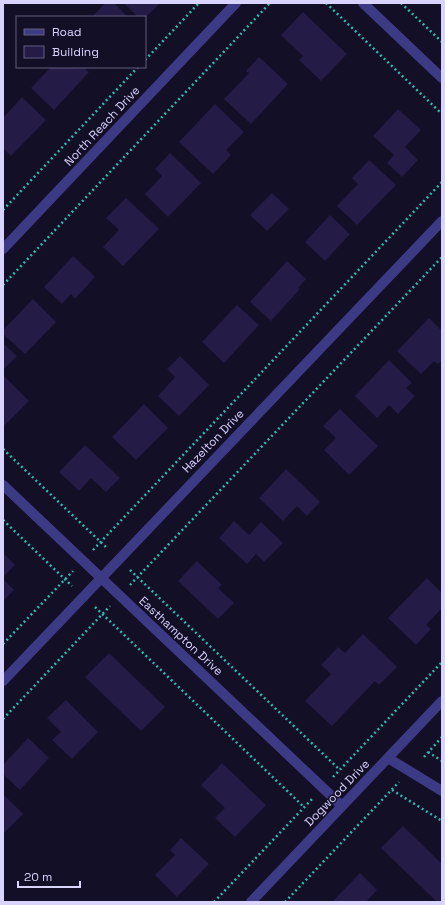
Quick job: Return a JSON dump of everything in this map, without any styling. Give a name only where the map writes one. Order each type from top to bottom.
[{"type":"street","name":"North Reach Drive","points":[[3,249],[236,3]]},
{"type":"street","points":[[363,3],[442,78]]},
{"type":"street","name":"Hazelton Drive","points":[[3,681],[442,221]]},
{"type":"street","name":"Easthampton Drive","points":[[3,485],[342,806]]},
{"type":"street","name":"Dogwood Drive","points":[[251,902],[442,701]]},
{"type":"street","points":[[388,758],[442,791]]},
{"type":"path","points":[[146,59],[199,3]]},
{"type":"path","points":[[3,285],[270,3]]},
{"type":"path","points":[[326,3],[442,114]]},
{"type":"path","points":[[401,3],[442,42]]},
{"type":"path","points":[[3,210],[137,68]]},
{"type":"path","points":[[3,644],[442,182]]},
{"type":"path","points":[[3,719],[442,257]]},
{"type":"path","points":[[3,449],[340,770]]},
{"type":"path","points":[[3,520],[304,807]]},
{"type":"path","points":[[331,779],[442,662]]},
{"type":"path","points":[[424,757],[442,737]]},
{"type":"path","points":[[428,752],[442,761]]},
{"type":"path","points":[[285,902],[400,782]]},
{"type":"path","points":[[392,790],[442,821]]},
{"type":"path","points":[[214,902],[314,798]]},
{"type":"building","points":[[105,3],[114,3],[127,16],[93,16]]},
{"type":"building","points":[[124,3],[160,3],[146,17],[137,16]]},
{"type":"building","points":[[303,12],[347,54],[321,81],[299,60],[303,56],[281,35]]},
{"type":"building","points":[[259,57],[288,84],[251,124],[224,99],[249,73],[246,71]]},
{"type":"building","points":[[50,68],[84,68],[89,72],[54,110],[31,88]]},
{"type":"building","points":[[22,97],[46,120],[11,156],[3,148],[3,118]]},
{"type":"building","points":[[215,104],[244,132],[226,150],[231,155],[213,174],[179,142]]},
{"type":"building","points":[[398,109],[421,130],[405,147],[418,160],[402,177],[387,163],[394,155],[373,136]]},
{"type":"building","points":[[170,153],[201,183],[168,217],[145,194],[162,176],[155,169]]},
{"type":"building","points":[[369,160],[396,185],[357,225],[337,206],[358,184],[352,178]]},
{"type":"building","points":[[272,193],[289,209],[267,231],[250,215]]},
{"type":"building","points":[[126,198],[159,229],[123,266],[103,247],[119,230],[106,218]]},
{"type":"building","points":[[330,215],[350,234],[325,261],[305,242]]},
{"type":"building","points":[[73,256],[95,277],[75,299],[71,294],[62,304],[44,287]]},
{"type":"building","points":[[287,261],[306,279],[298,288],[300,289],[271,321],[250,302]]},
{"type":"building","points":[[33,299],[56,322],[25,354],[3,334],[3,330]]},
{"type":"building","points":[[237,305],[259,325],[224,363],[202,342]]},
{"type":"building","points":[[429,318],[442,331],[442,360],[438,364],[434,361],[421,374],[397,351]]},
{"type":"building","points":[[3,343],[17,356],[3,370]]},
{"type":"building","points":[[180,356],[209,385],[179,416],[158,396],[175,377],[167,369]]},
{"type":"building","points":[[389,360],[412,383],[406,388],[415,396],[398,414],[389,405],[377,418],[355,396]]},
{"type":"building","points":[[3,375],[29,401],[5,425],[3,423]]},
{"type":"building","points":[[144,404],[168,428],[136,460],[112,437]]},
{"type":"building","points":[[340,409],[378,446],[349,475],[324,450],[336,438],[323,426]]},
{"type":"building","points":[[85,445],[120,478],[106,492],[91,478],[79,491],[59,472]]},
{"type":"building","points":[[286,469],[320,502],[307,516],[297,506],[283,521],[259,498]]},
{"type":"building","points":[[234,521],[249,535],[261,522],[283,543],[264,562],[256,554],[247,564],[219,538]]},
{"type":"building","points":[[3,553],[15,565],[3,577]]},
{"type":"building","points":[[197,561],[222,585],[218,588],[234,603],[218,619],[178,581]]},
{"type":"building","points":[[427,578],[442,593],[442,608],[426,625],[431,629],[416,645],[388,618]]},
{"type":"building","points":[[3,579],[14,590],[3,601]]},
{"type":"building","points":[[363,634],[397,667],[379,685],[375,681],[332,726],[305,701],[331,674],[321,665],[338,647],[345,653]]},
{"type":"building","points":[[109,653],[165,707],[141,731],[85,677]]},
{"type":"building","points":[[66,700],[98,732],[72,759],[52,740],[61,732],[47,718]]},
{"type":"building","points":[[28,738],[49,758],[20,790],[3,774],[3,765]]},
{"type":"building","points":[[222,763],[266,805],[235,837],[215,818],[225,808],[201,785]]},
{"type":"building","points":[[3,794],[23,814],[3,834]]},
{"type":"building","points":[[403,826],[442,864],[442,902],[437,902],[381,848]]},
{"type":"building","points":[[181,838],[209,864],[177,897],[155,875],[175,855],[170,850]]},
{"type":"building","points":[[360,873],[377,890],[366,902],[332,902]]}]
